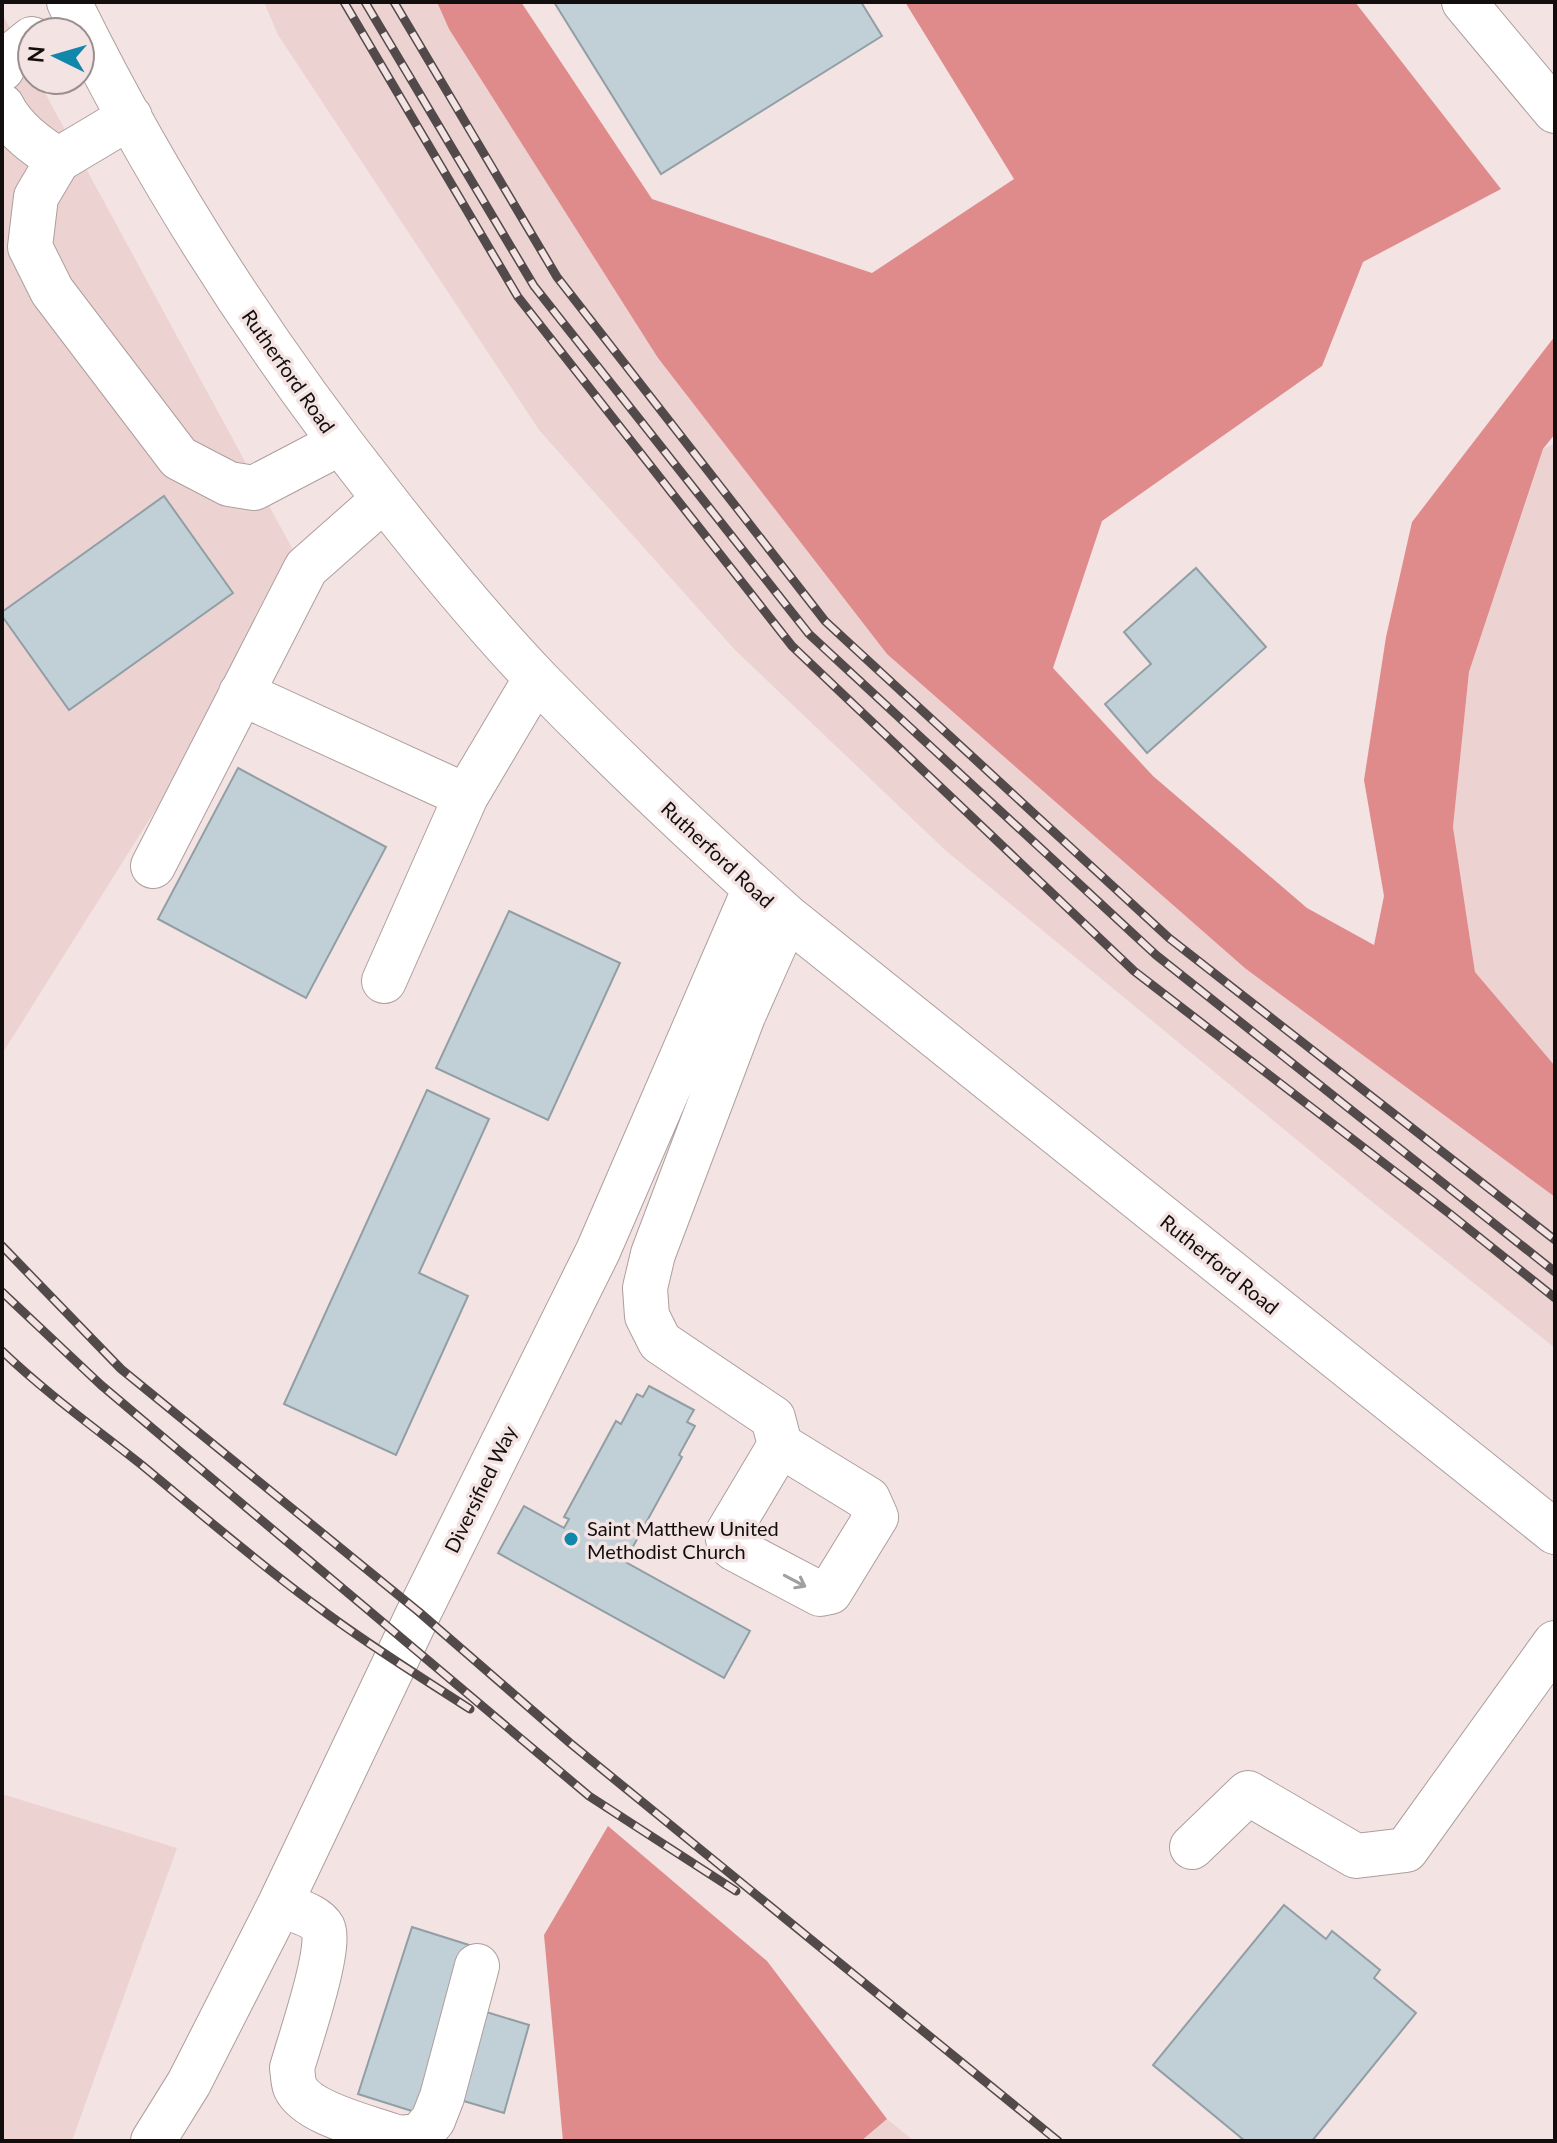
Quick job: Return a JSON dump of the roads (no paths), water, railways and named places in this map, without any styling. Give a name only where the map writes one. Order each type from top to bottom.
[{"type":"street","points":[[1464,2],[1555,111]]},
{"type":"street","name":"Rutherford Road","points":[[61,14],[130,117],[161,174],[239,300],[340,443],[428,555],[536,678],[671,812],[787,917],[1555,1532]]},
{"type":"street","points":[[2,69],[7,59],[16,52]]},
{"type":"street","points":[[2,106],[9,120],[28,139],[58,160]]},
{"type":"street","points":[[130,117],[58,160],[36,197],[30,247],[52,291],[179,458],[229,484],[254,488],[340,443]]},
{"type":"street","points":[[153,866],[306,568],[384,499]]},
{"type":"street","points":[[384,981],[466,796],[536,678]]},
{"type":"street","points":[[241,693],[466,796]]},
{"type":"street","name":"Diversified Way","points":[[153,2141],[189,2083],[280,1904],[419,1612],[598,1251],[755,888]]},
{"type":"street","points":[[780,1445],[773,1418],[660,1342],[647,1316],[645,1288],[653,1254],[738,1031],[787,917]]},
{"type":"street","points":[[1192,1847],[1248,1793],[1356,1856],[1406,1850],[1555,1643]]},
{"type":"street","points":[[280,1904],[315,1919],[323,1928],[325,1939],[323,1959],[292,2068],[294,2086],[304,2100],[317,2109],[396,2137],[407,2138],[422,2133],[433,2120],[477,1966]]},
{"type":"railway","points":[[344,2],[518,297],[792,646],[1134,971],[1555,1298]]},
{"type":"railway","points":[[365,2],[534,286],[809,634],[1156,955],[1555,1272]]},
{"type":"railway","points":[[394,2],[557,277],[825,621],[1169,938],[1555,1240]]},
{"type":"railway","points":[[2,1246],[121,1369],[419,1612],[570,1743],[1058,2141]]},
{"type":"railway","points":[[2,1292],[101,1385],[589,1796],[736,1891]]},
{"type":"railway","points":[[2,1351],[53,1396],[296,1590],[374,1647],[470,1709]]},
{"type":"place","name":"Saint Matthew United Methodist Church","points":[[571,1539]]}]
